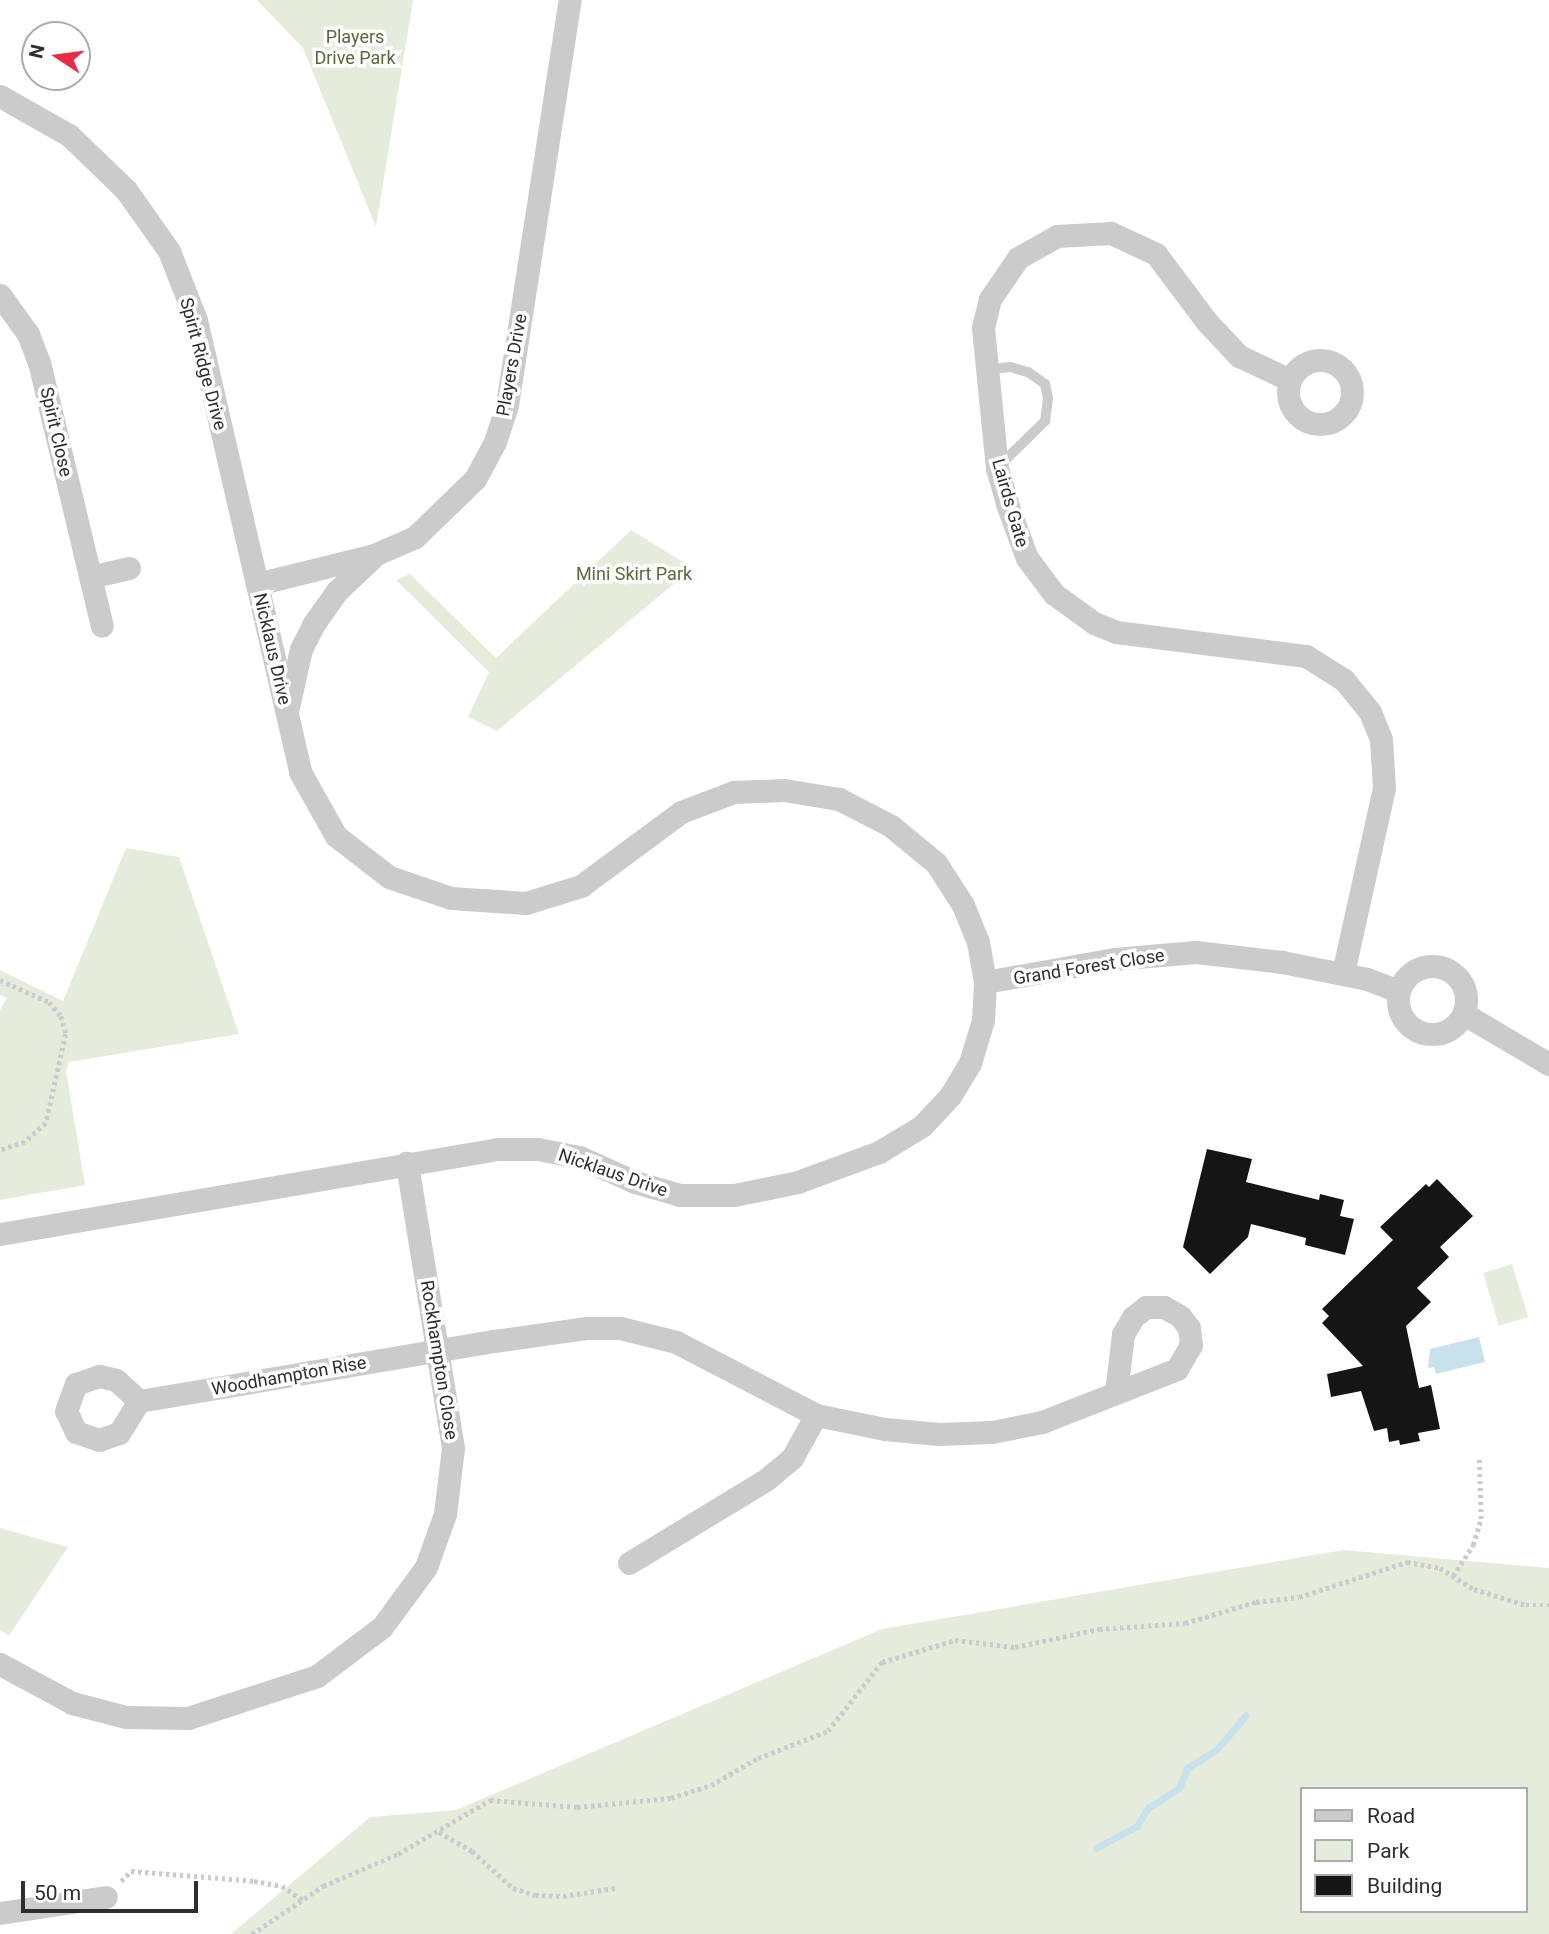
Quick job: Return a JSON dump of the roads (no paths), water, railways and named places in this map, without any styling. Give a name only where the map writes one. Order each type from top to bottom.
[{"type":"street","name":"Players Drive","points":[[257,584],[374,555],[415,537],[446,511],[475,479],[495,442],[508,405],[570,0]]},
{"type":"street","name":"Spirit Ridge Drive","points":[[0,96],[69,135],[126,190],[169,251],[196,320],[257,584]]},
{"type":"street","name":"Lairds Gate","points":[[1290,380],[1252,365],[1227,345],[1156,254],[1129,239],[1092,231],[1037,244],[1002,277],[990,299],[983,328],[985,370],[998,468],[1027,558],[1046,585],[1072,609],[1094,623],[1141,637],[1282,650],[1306,656],[1326,666],[1359,695],[1381,739],[1384,788],[1343,973]]},
{"type":"street","name":"Spirit Close","points":[[0,295],[28,334],[39,362],[102,626]]},
{"type":"street","name":"Nicklaus Drive","points":[[287,714],[299,657],[313,625],[337,591],[374,555]]},
{"type":"street","points":[[90,578],[129,568]]},
{"type":"street","name":"Nicklaus Drive","points":[[0,1234],[498,1149],[538,1149],[579,1157],[635,1182],[680,1195],[734,1195],[797,1182],[879,1152],[922,1126],[951,1095],[970,1062],[983,1020],[985,982],[978,942],[963,905],[936,863],[891,826],[839,799],[784,790],[734,792],[681,812],[581,887],[526,903],[451,898],[389,877],[336,836],[300,772],[257,584]]},
{"type":"street","name":"Grand Forest Close","points":[[985,982],[1114,959],[1196,953],[1343,973],[1398,991]]},
{"type":"street","points":[[1425,966],[1444,967],[1459,978],[1467,995],[1464,1014],[1454,1028],[1437,1035],[1420,1033],[1406,1024],[1398,1008],[1398,991],[1408,975],[1425,966]]},
{"type":"street","points":[[1464,1014],[1549,1064]]},
{"type":"street","name":"Rockhampton Close","points":[[0,1664],[72,1703],[126,1717],[188,1718],[317,1676],[382,1627],[426,1567],[446,1514],[453,1448],[407,1163]]},
{"type":"street","name":"Woodhampton Rise","points":[[139,1401],[587,1328],[640,1331],[676,1342],[816,1415],[885,1429],[939,1434],[992,1432],[1042,1422],[1116,1393]]},
{"type":"street","points":[[629,1563],[767,1479],[792,1458],[816,1415]]},
{"type":"street","points":[[0,1913],[106,1897]]},
{"type":"lane","points":[[985,370],[1010,367],[1028,372],[1045,384],[1048,398],[1045,421],[998,468]]},
{"type":"water","points":[[1479,1337],[1485,1362],[1436,1374],[1434,1367],[1428,1368],[1430,1349]]},
{"type":"waterway","points":[[1096,1848],[1137,1826],[1148,1808],[1179,1788],[1187,1768],[1216,1750],[1246,1715]]},
{"type":"park label","name":"Players Drive Park","points":[[355,48]]},
{"type":"park label","name":"Mini Skirt Park","points":[[634,574]]}]
